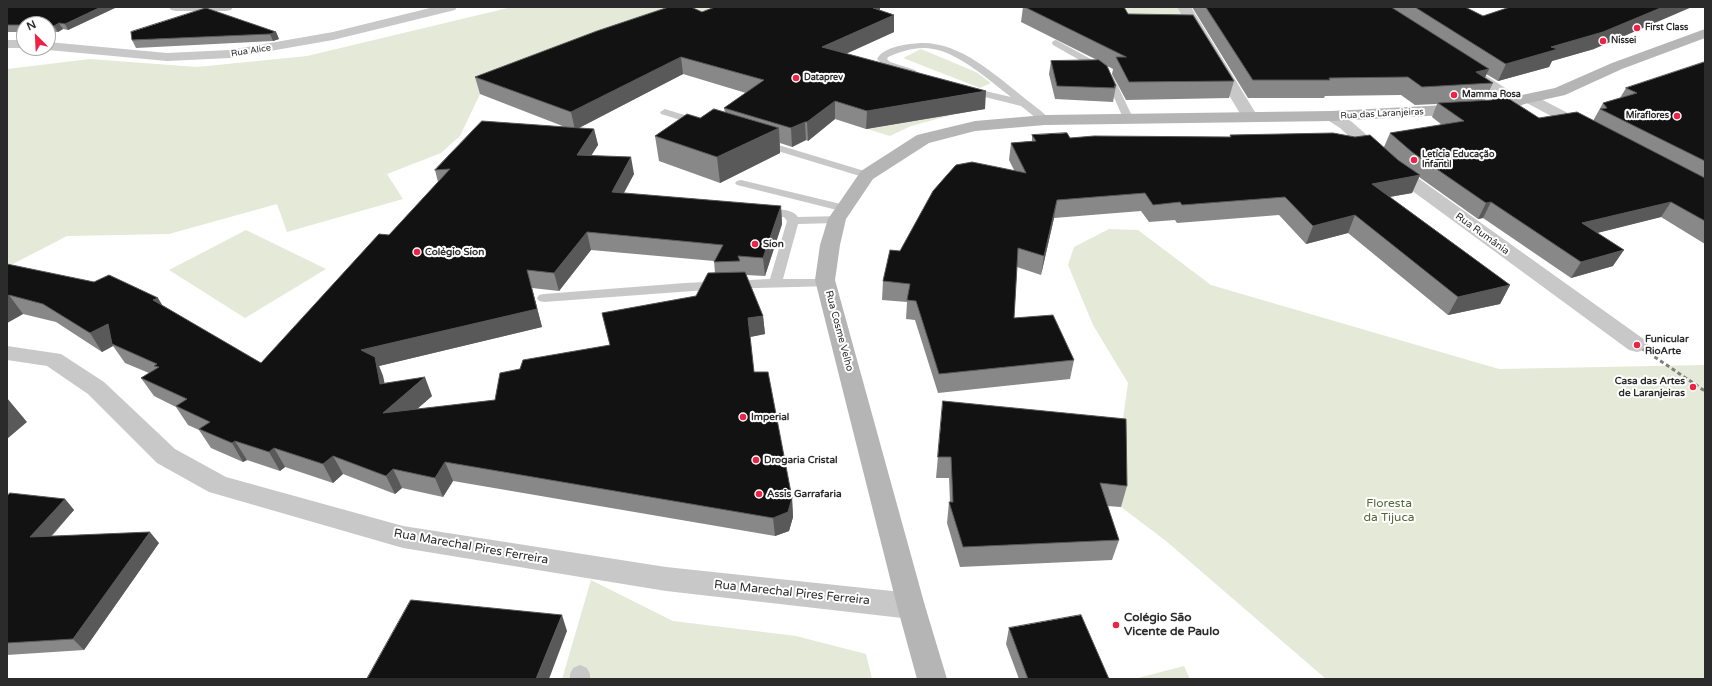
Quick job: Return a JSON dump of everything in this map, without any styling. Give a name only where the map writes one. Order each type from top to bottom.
[{"type":"main road","name":"Rua das Laranjeiras","points":[[1045,120],[1332,116],[1484,108],[1560,92],[1617,66],[1703,35]]},
{"type":"main road","name":"Rua Cosme Velho","points":[[932,679],[911,606],[825,280],[830,245],[841,214],[866,176],[923,139],[975,126],[1045,120]]},
{"type":"street","points":[[176,7],[226,7]]},
{"type":"street","name":"Rua Alice","points":[[56,47],[167,57],[230,54],[333,36],[450,7]]},
{"type":"street","points":[[1184,7],[1250,117]]},
{"type":"street","points":[[1180,25],[1195,25]]},
{"type":"street","points":[[1456,62],[1523,100],[1596,134]]},
{"type":"street","name":"Rua Rumânia","points":[[1332,116],[1346,125],[1398,172],[1637,345]]},
{"type":"street","name":"Rua Marechal Pires Ferreira","points":[[7,353],[53,359],[96,388],[166,456],[218,484],[403,537],[666,579],[911,606]]},
{"type":"lane","points":[[1056,43],[1086,60],[1110,78],[1128,118]]},
{"type":"lane","points":[[924,76],[887,64],[882,59],[884,55],[900,48],[934,46],[949,50],[983,72],[1045,120]]},
{"type":"lane","points":[[960,88],[1024,103]]},
{"type":"lane","points":[[665,112],[710,126]]},
{"type":"lane","points":[[755,140],[866,176]]},
{"type":"lane","points":[[741,183],[841,214]]},
{"type":"lane","points":[[750,213],[786,214],[792,217],[793,221],[776,282]]},
{"type":"lane","points":[[793,221],[841,214]]},
{"type":"lane","points":[[544,298],[776,282],[826,283]]},
{"type":"green space","points":[[512,7],[719,7],[480,94],[460,136],[441,153],[387,174],[403,199],[287,232],[277,204],[169,234],[67,236],[7,267],[7,69],[90,59],[197,67],[307,56]]},
{"type":"green space","points":[[1123,7],[1186,7],[1197,23],[1131,23]]},
{"type":"green space","points":[[921,49],[976,72],[991,83],[980,88],[903,58]]},
{"type":"green space","points":[[885,109],[948,110],[952,115],[911,126],[890,136],[851,124]]},
{"type":"green space","name":"Floresta da Tijuca","points":[[1109,229],[1138,230],[1211,285],[1499,369],[1705,365],[1705,679],[1326,679],[1166,541],[1121,507],[1120,440],[1128,383],[1093,325],[1068,265],[1074,247]]},
{"type":"green space","points":[[246,230],[326,269],[245,318],[169,270]]},
{"type":"green space","points":[[591,580],[673,621],[796,636],[866,654],[872,679],[562,679]]},
{"type":"green space","points":[[1184,666],[1190,679],[1134,679]]},
{"type":"building","points":[[7,7],[101,7],[65,24],[59,23],[56,25],[56,16],[16,16],[16,25],[7,25]]},
{"type":"building","points":[[669,7],[691,7],[702,12],[715,7],[876,7],[873,8],[894,15],[822,47],[986,91],[867,111],[835,101],[807,122],[791,128],[724,108],[764,80],[681,57],[571,112],[475,77],[597,31]]},
{"type":"building","points":[[1025,7],[1124,7],[1128,14],[1193,15],[1234,81],[1129,82],[1116,57],[1126,57]]},
{"type":"building","points":[[1206,7],[1391,7],[1489,69],[1476,72],[1493,83],[1422,87],[1408,77],[1329,78],[1330,80],[1253,80]]},
{"type":"building","points":[[1415,7],[1465,7],[1483,16],[1510,7],[1663,7],[1603,32],[1551,47],[1558,49],[1506,64]]},
{"type":"building","points":[[206,8],[276,32],[270,34],[132,40],[131,32]]},
{"type":"building","points":[[1099,60],[1107,66],[1116,86],[1114,86],[1115,88],[1057,86],[1051,61]]},
{"type":"building","points":[[1705,62],[1705,161],[1600,109],[1607,108],[1603,103],[1637,93],[1626,88]]},
{"type":"building","points":[[1506,97],[1539,118],[1577,112],[1705,178],[1705,221],[1671,202],[1582,223],[1624,250],[1581,262],[1491,202],[1486,203],[1412,152],[1390,133],[1464,121],[1438,103],[1491,100]]},
{"type":"building","points":[[714,109],[779,128],[717,157],[655,136],[687,114],[700,118]]},
{"type":"building","points":[[482,121],[594,129],[577,155],[631,157],[612,192],[781,206],[763,258],[738,256],[740,261],[714,262],[723,245],[587,232],[554,273],[527,270],[537,309],[361,350],[375,357],[380,384],[425,377],[383,413],[495,400],[500,373],[520,369],[523,360],[610,345],[602,313],[696,296],[708,273],[745,272],[763,316],[748,318],[754,372],[768,372],[792,498],[788,512],[773,518],[445,462],[435,478],[393,469],[386,476],[333,456],[323,464],[274,448],[269,452],[235,441],[232,443],[199,429],[210,422],[176,406],[187,399],[141,378],[159,367],[154,366],[157,364],[112,344],[108,324],[90,333],[43,304],[9,295],[7,297],[7,264],[94,282],[109,275],[158,298],[153,300],[261,363],[379,234],[389,235],[450,169],[435,170]]},
{"type":"building","points":[[1067,133],[1070,138],[1094,136],[1231,137],[1230,135],[1333,133],[1355,137],[1370,135],[1398,160],[1420,175],[1372,184],[1510,285],[1458,297],[1355,215],[1313,226],[1285,197],[1182,205],[1180,202],[1153,205],[1145,193],[1057,200],[1044,256],[1018,248],[1014,318],[1053,315],[1074,360],[939,374],[916,301],[907,300],[910,284],[883,281],[890,250],[900,251],[933,191],[956,165],[972,162],[1026,173],[1011,143],[1036,141],[1032,135]]},
{"type":"building","points":[[943,401],[1126,419],[1127,486],[1100,483],[1119,540],[963,547],[949,502],[953,502],[951,457],[938,457]]},
{"type":"building","points":[[10,493],[65,499],[30,537],[150,532],[73,639],[7,643],[7,496]]},
{"type":"building","points":[[411,600],[562,615],[536,679],[367,679]]},
{"type":"building","points":[[1081,615],[1109,679],[1028,679],[1009,628]]},
{"type":"railway","points":[[1637,345],[1705,391]]},
{"type":"place","name":"First Class","points":[[1637,28]]},
{"type":"place","name":"Nissei","points":[[1603,41]]},
{"type":"place","name":"Dataprev","points":[[796,78]]},
{"type":"place","name":"Mamma Rosa","points":[[1454,95]]},
{"type":"place","name":"Miraflores","points":[[1677,116]]},
{"type":"place","name":"Letícia Educação Infantil","points":[[1414,160]]},
{"type":"place","name":"Sion","points":[[755,244]]},
{"type":"place","name":"Colégio Sion","points":[[417,252]]},
{"type":"place","name":"Funicular RioArte","points":[[1637,345]]},
{"type":"place","name":"Casa das Artes de Laranjeiras","points":[[1693,387]]},
{"type":"place","name":"Imperial","points":[[743,417]]},
{"type":"place","name":"Drogaria Cristal","points":[[756,460]]},
{"type":"place","name":"Assis Garrafaria","points":[[759,494]]},
{"type":"place","name":"Colégio São Vicente de Paulo","points":[[1116,625]]}]
